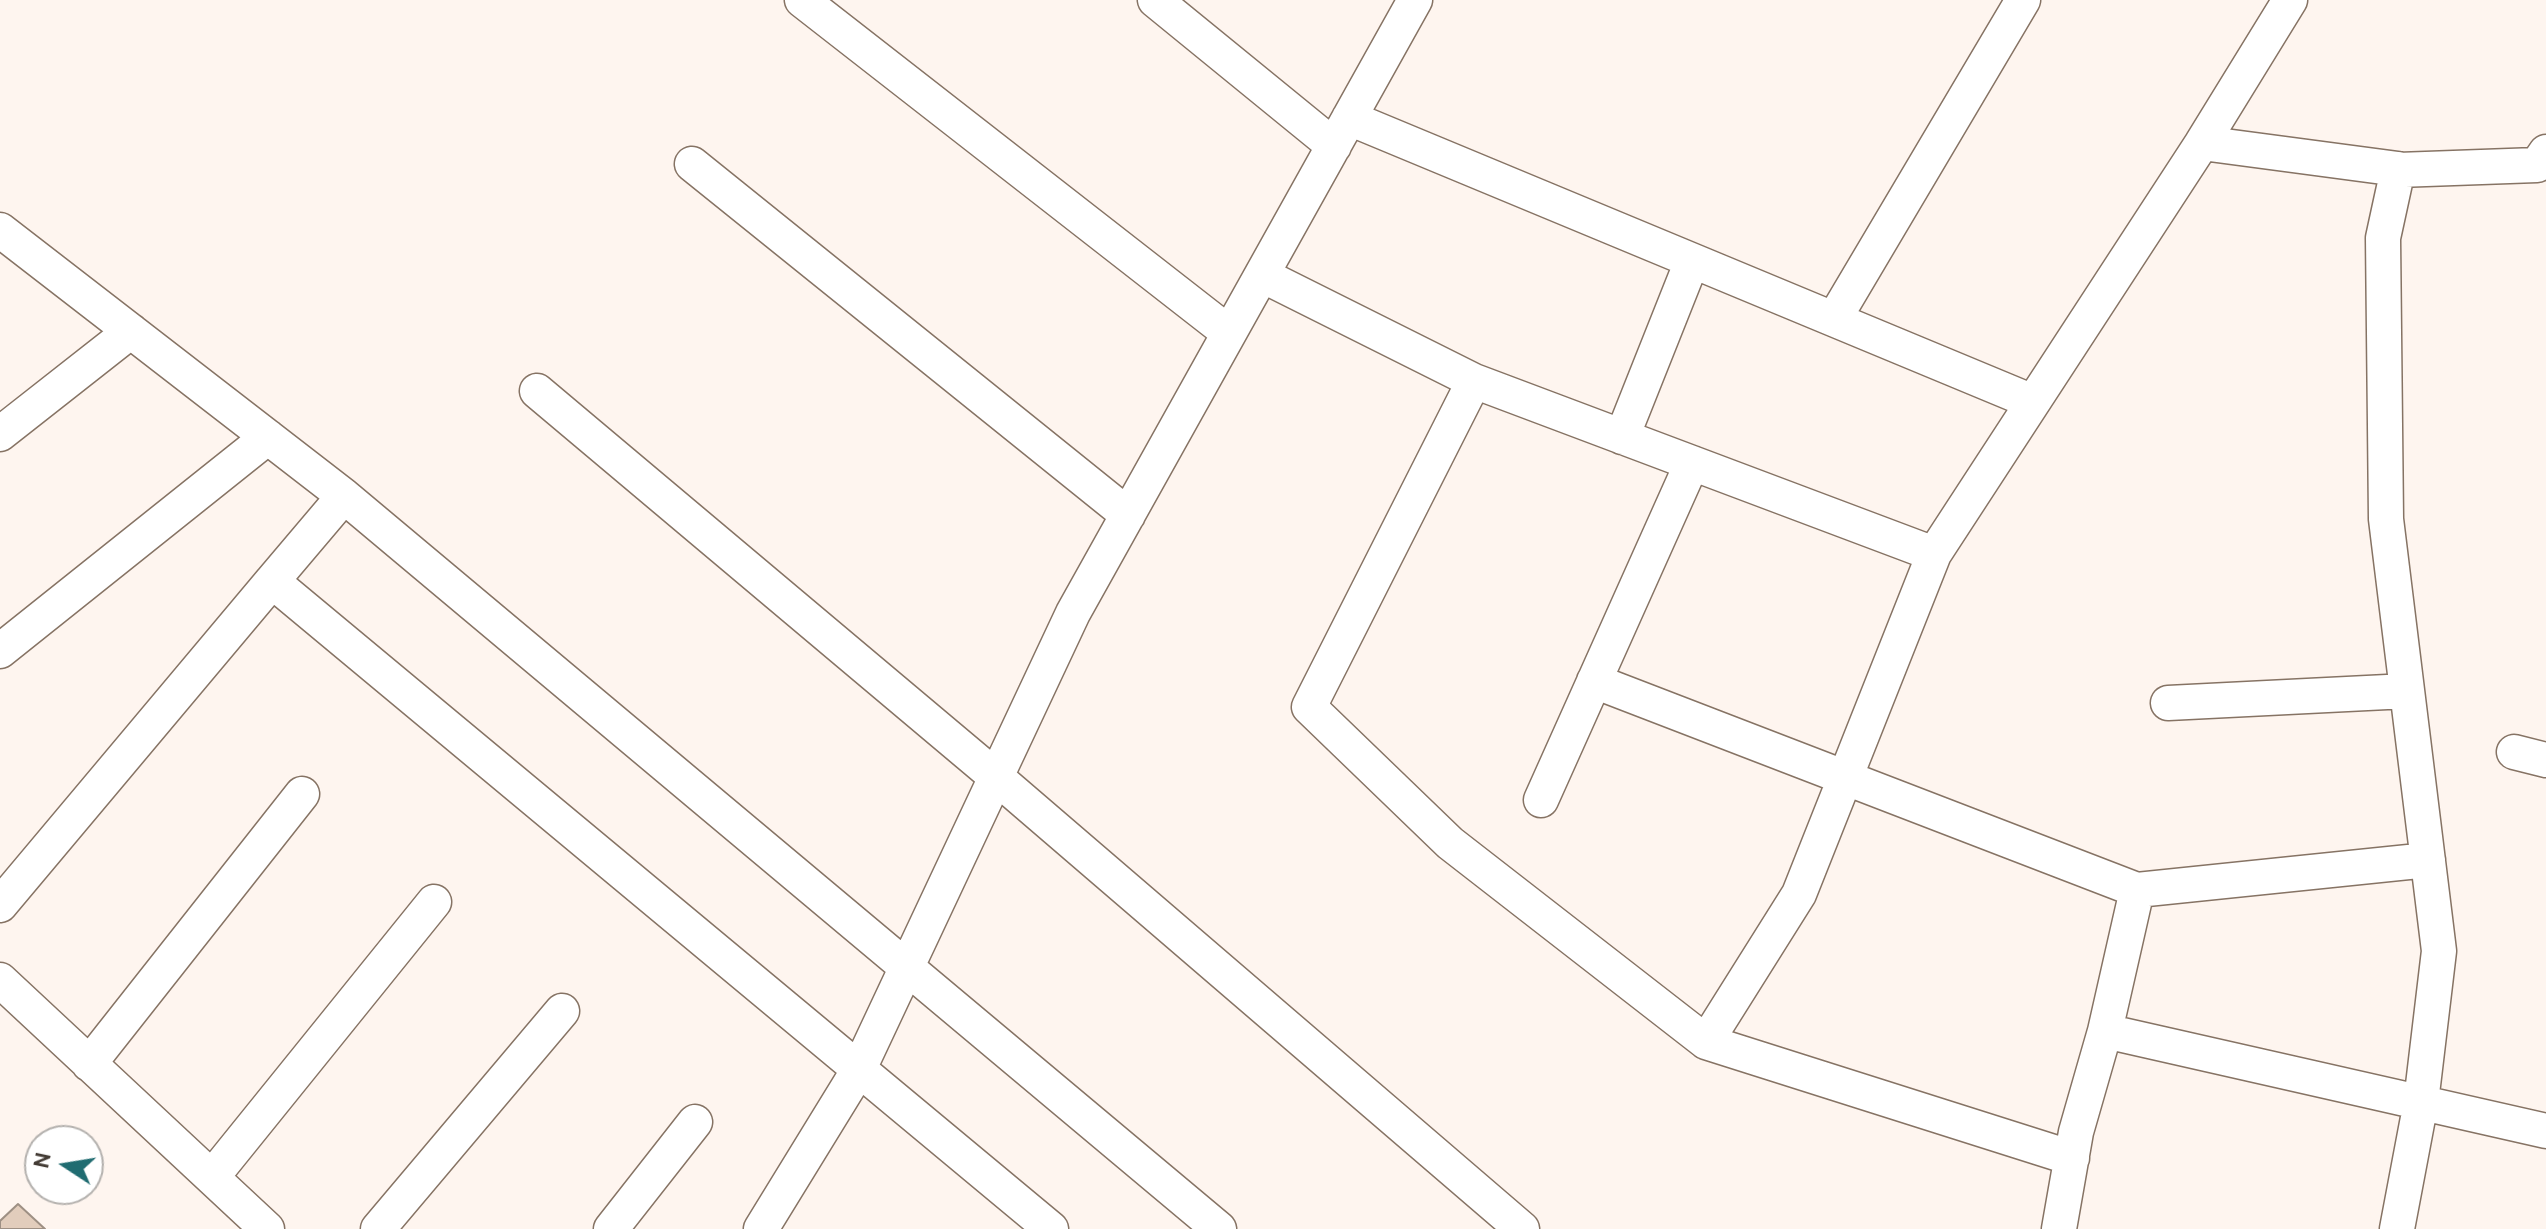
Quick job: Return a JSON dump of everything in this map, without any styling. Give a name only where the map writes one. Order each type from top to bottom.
[{"type":"street","points":[[802,0],[1229,333]]},
{"type":"street","points":[[1155,0],[1341,132],[1692,261],[2033,402]]},
{"type":"street","points":[[761,1229],[858,1071],[1073,613],[1415,0]]},
{"type":"street","points":[[1834,319],[2023,0]]},
{"type":"street","points":[[1706,1042],[1799,894],[1934,554],[2202,143],[2290,0]]},
{"type":"street","points":[[2202,143],[2398,170],[2537,165],[2546,152]]},
{"type":"street","points":[[692,164],[1128,515]]},
{"type":"street","points":[[2397,1229],[2421,1102],[2439,951],[2386,519],[2383,238],[2398,170]]},
{"type":"street","points":[[0,230],[344,496],[1219,1229]]},
{"type":"street","points":[[1622,437],[1692,261]]},
{"type":"street","points":[[1262,275],[1474,381],[1934,554]]},
{"type":"street","points":[[0,434],[131,331]]},
{"type":"street","points":[[1474,381],[1309,707],[1450,843],[1706,1042],[2072,1158]]},
{"type":"street","points":[[537,391],[996,777],[1522,1229]]},
{"type":"street","points":[[0,651],[268,437]]},
{"type":"street","points":[[1541,800],[1692,463]]},
{"type":"street","points":[[0,905],[344,496]]},
{"type":"street","points":[[272,581],[1051,1229]]},
{"type":"street","points":[[1594,681],[1846,775],[2137,890],[2428,860]]},
{"type":"street","points":[[2168,703],[2407,691]]},
{"type":"street","points":[[89,1064],[302,794]]},
{"type":"street","points":[[2059,1229],[2072,1158],[2137,890]]},
{"type":"street","points":[[212,1177],[434,902]]},
{"type":"street","points":[[0,980],[267,1229]]},
{"type":"street","points":[[378,1229],[562,1011]]},
{"type":"street","points":[[2105,1031],[2546,1131]]},
{"type":"street","points":[[611,1229],[695,1122]]},
{"type":"building","points":[[18,1204],[45,1229],[0,1229],[0,1221]]}]
